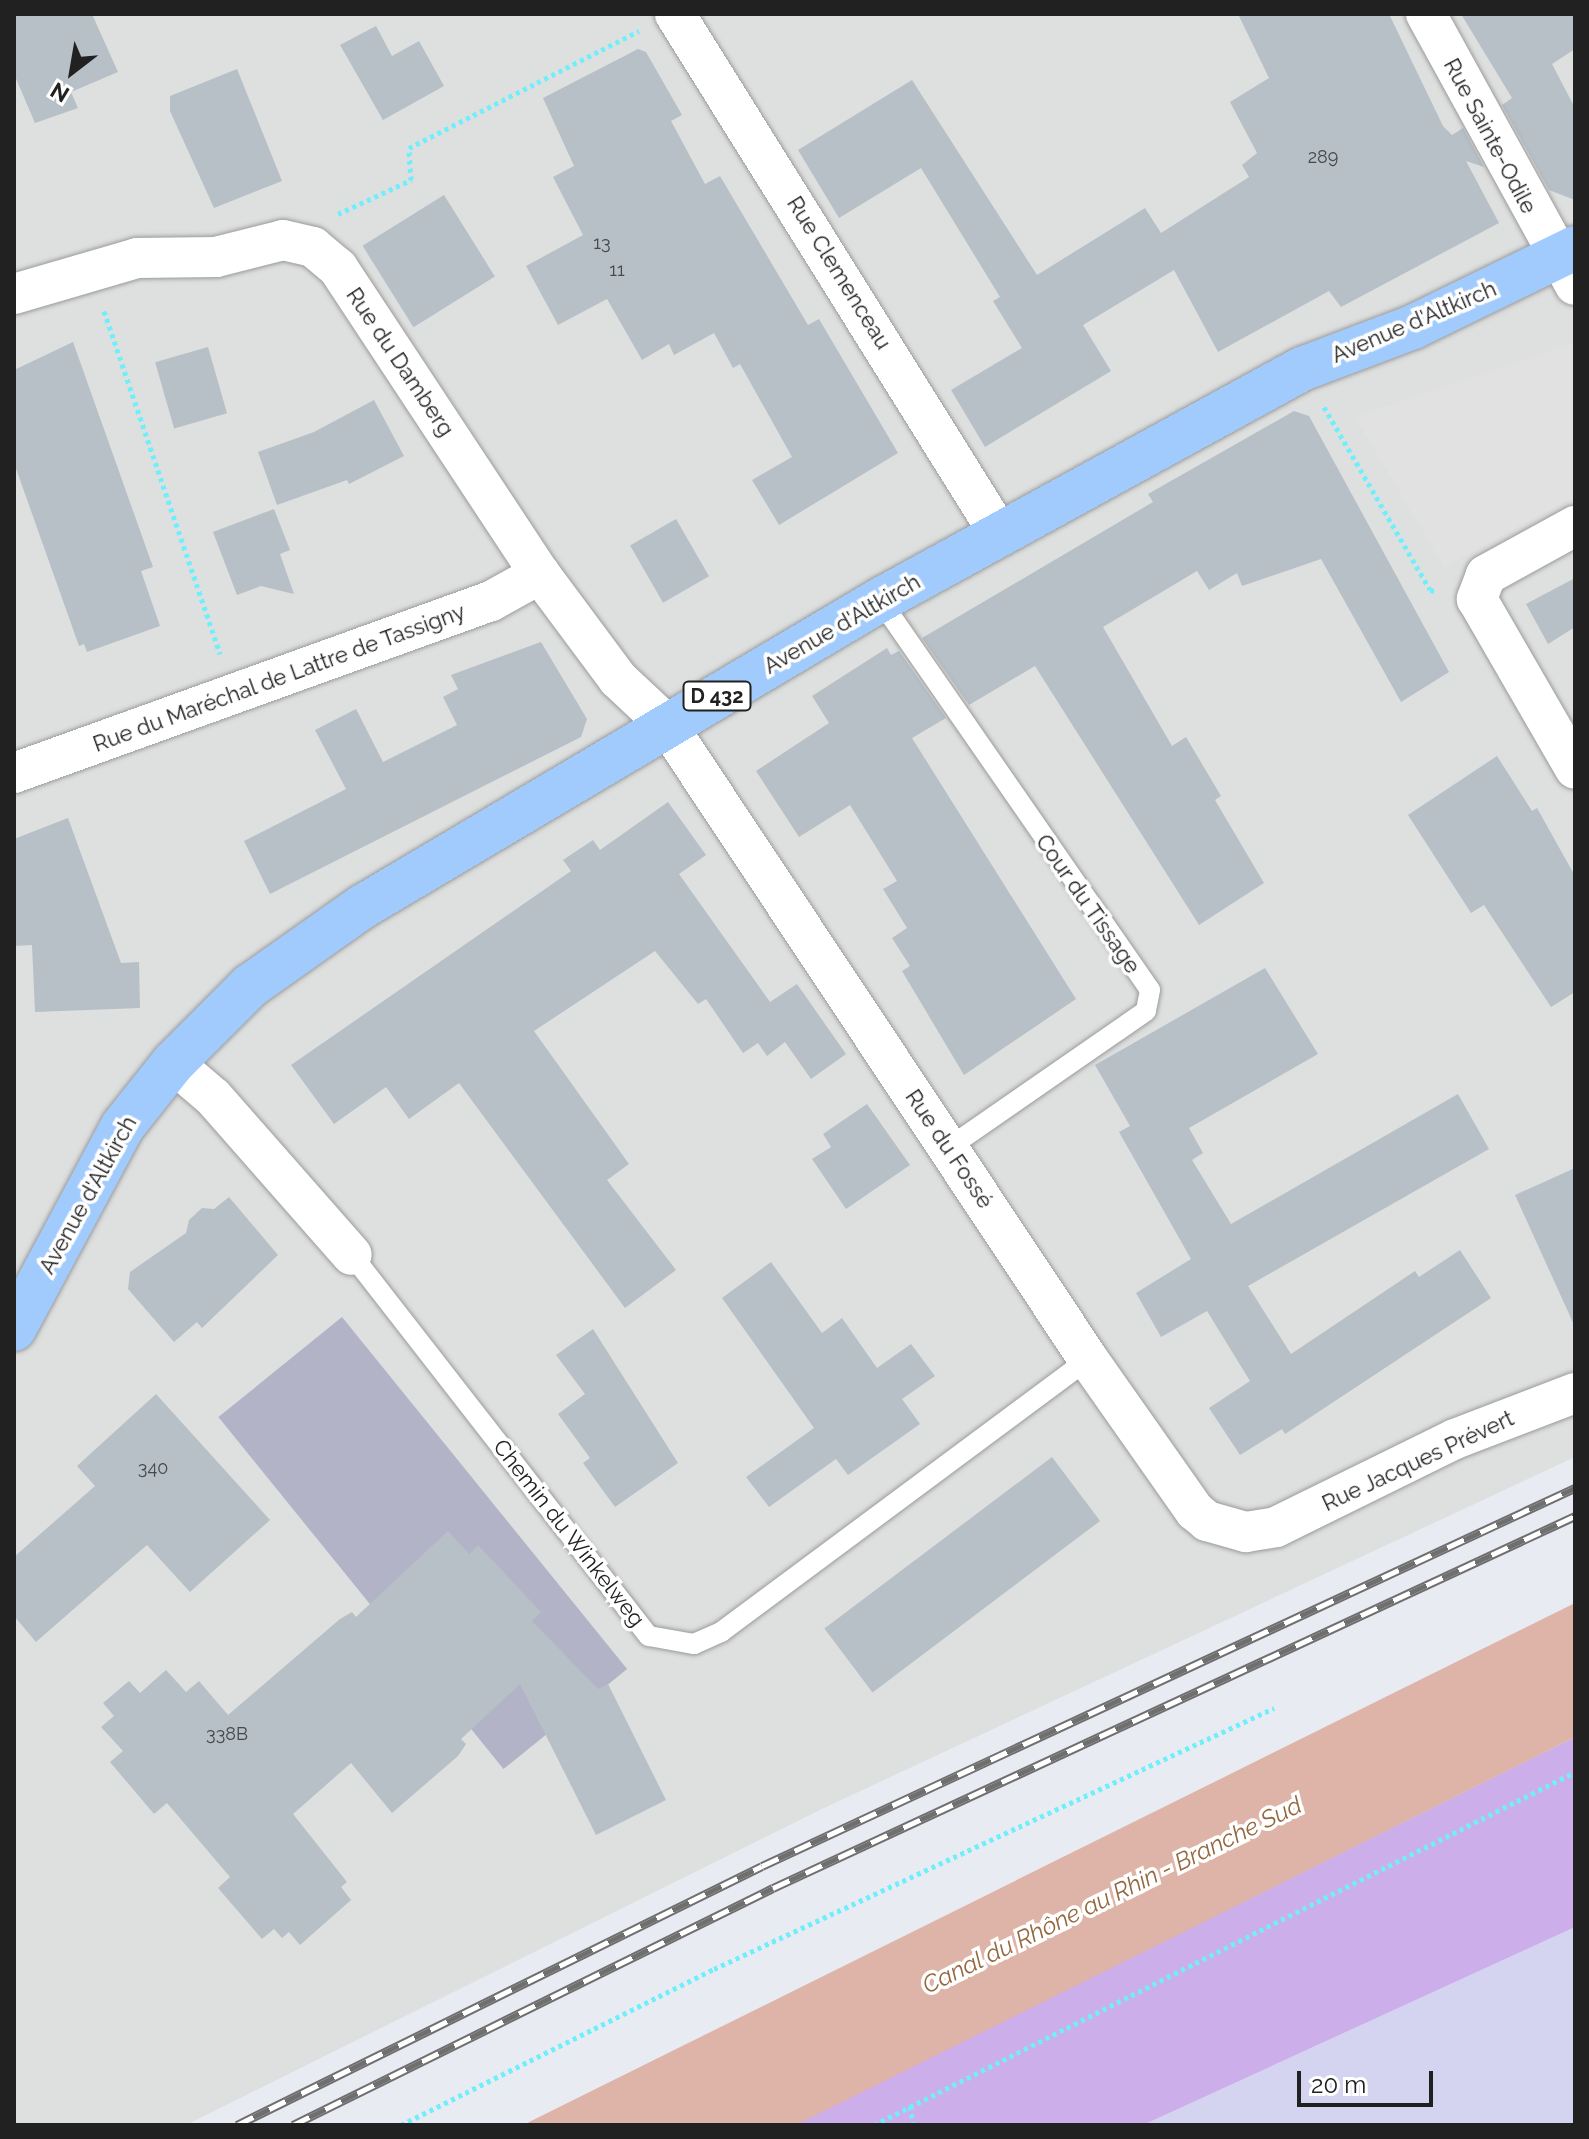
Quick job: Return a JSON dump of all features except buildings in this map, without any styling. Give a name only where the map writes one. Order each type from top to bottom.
[{"type":"main road","name":"Avenue d'Altkirch","points":[[14,1329],[123,1126],[173,1063],[250,986],[362,907],[880,600],[1302,369],[1569,264]]},
{"type":"street","name":"Rue Sainte-Odile","points":[[1426,14],[1569,264]]},
{"type":"street","name":"Rue Clemenceau","points":[[662,20],[1000,535]]},
{"type":"street","points":[[14,294],[137,258],[216,257],[283,240]]},
{"type":"street","name":"Rue du Damberg","points":[[283,240],[313,247],[338,268],[540,574],[618,679],[667,725]]},
{"type":"street","points":[[1575,526],[1486,575],[1477,599],[1575,769]]},
{"type":"street","name":"Rue du Maréchal de Lattre de Tassigny","points":[[14,773],[235,696],[491,601],[540,574]]},
{"type":"street","name":"Rue du Fossé","points":[[667,725],[1088,1359],[1195,1511],[1230,1530],[1262,1531]]},
{"type":"street","name":"Chemin du Winkelweg","points":[[173,1063],[213,1097],[352,1255]]},
{"type":"street","name":"Rue Jacques Prévert","points":[[1262,1531],[1455,1439],[1575,1393]]},
{"type":"lane","name":"Cour du Tissage","points":[[880,600],[1150,990],[1146,1011],[948,1148]]},
{"type":"lane","name":"Chemin du Winkelweg","points":[[352,1255],[649,1636],[694,1644],[721,1632],[1088,1359]]},
{"type":"path","points":[[283,240],[411,180],[409,148],[662,20]]},
{"type":"path","points":[[91,271],[235,696]]},
{"type":"path","points":[[1302,369],[1430,590],[1477,599]]},
{"type":"path","points":[[401,2125],[714,1969],[1274,1708]]},
{"type":"path","points":[[874,2125],[1575,1772]]},
{"type":"path","points":[[910,2106],[913,2125]]},
{"type":"shaded area","points":[[14,14],[1575,14],[1575,1457],[822,1809],[186,2125],[14,2125]]},
{"type":"shaded area","points":[[1575,342],[1575,497],[1444,567],[1355,417]]},
{"type":"shaded area","points":[[342,1317],[627,1669],[504,1769],[218,1417]]},
{"type":"shaded area","points":[[1575,1737],[1575,1927],[1143,2125],[792,2125]]},
{"type":"shaded area","points":[[1575,1927],[1575,2125],[1143,2125]]},
{"type":"water","name":"Canal du Rhône au Rhin - Branche Sud","points":[[1575,1603],[1575,1737],[796,2125],[523,2125]]},
{"type":"railway","points":[[237,2125],[762,1866],[1575,1488]]},
{"type":"railway","points":[[293,2125],[773,1888],[1575,1516]]}]
